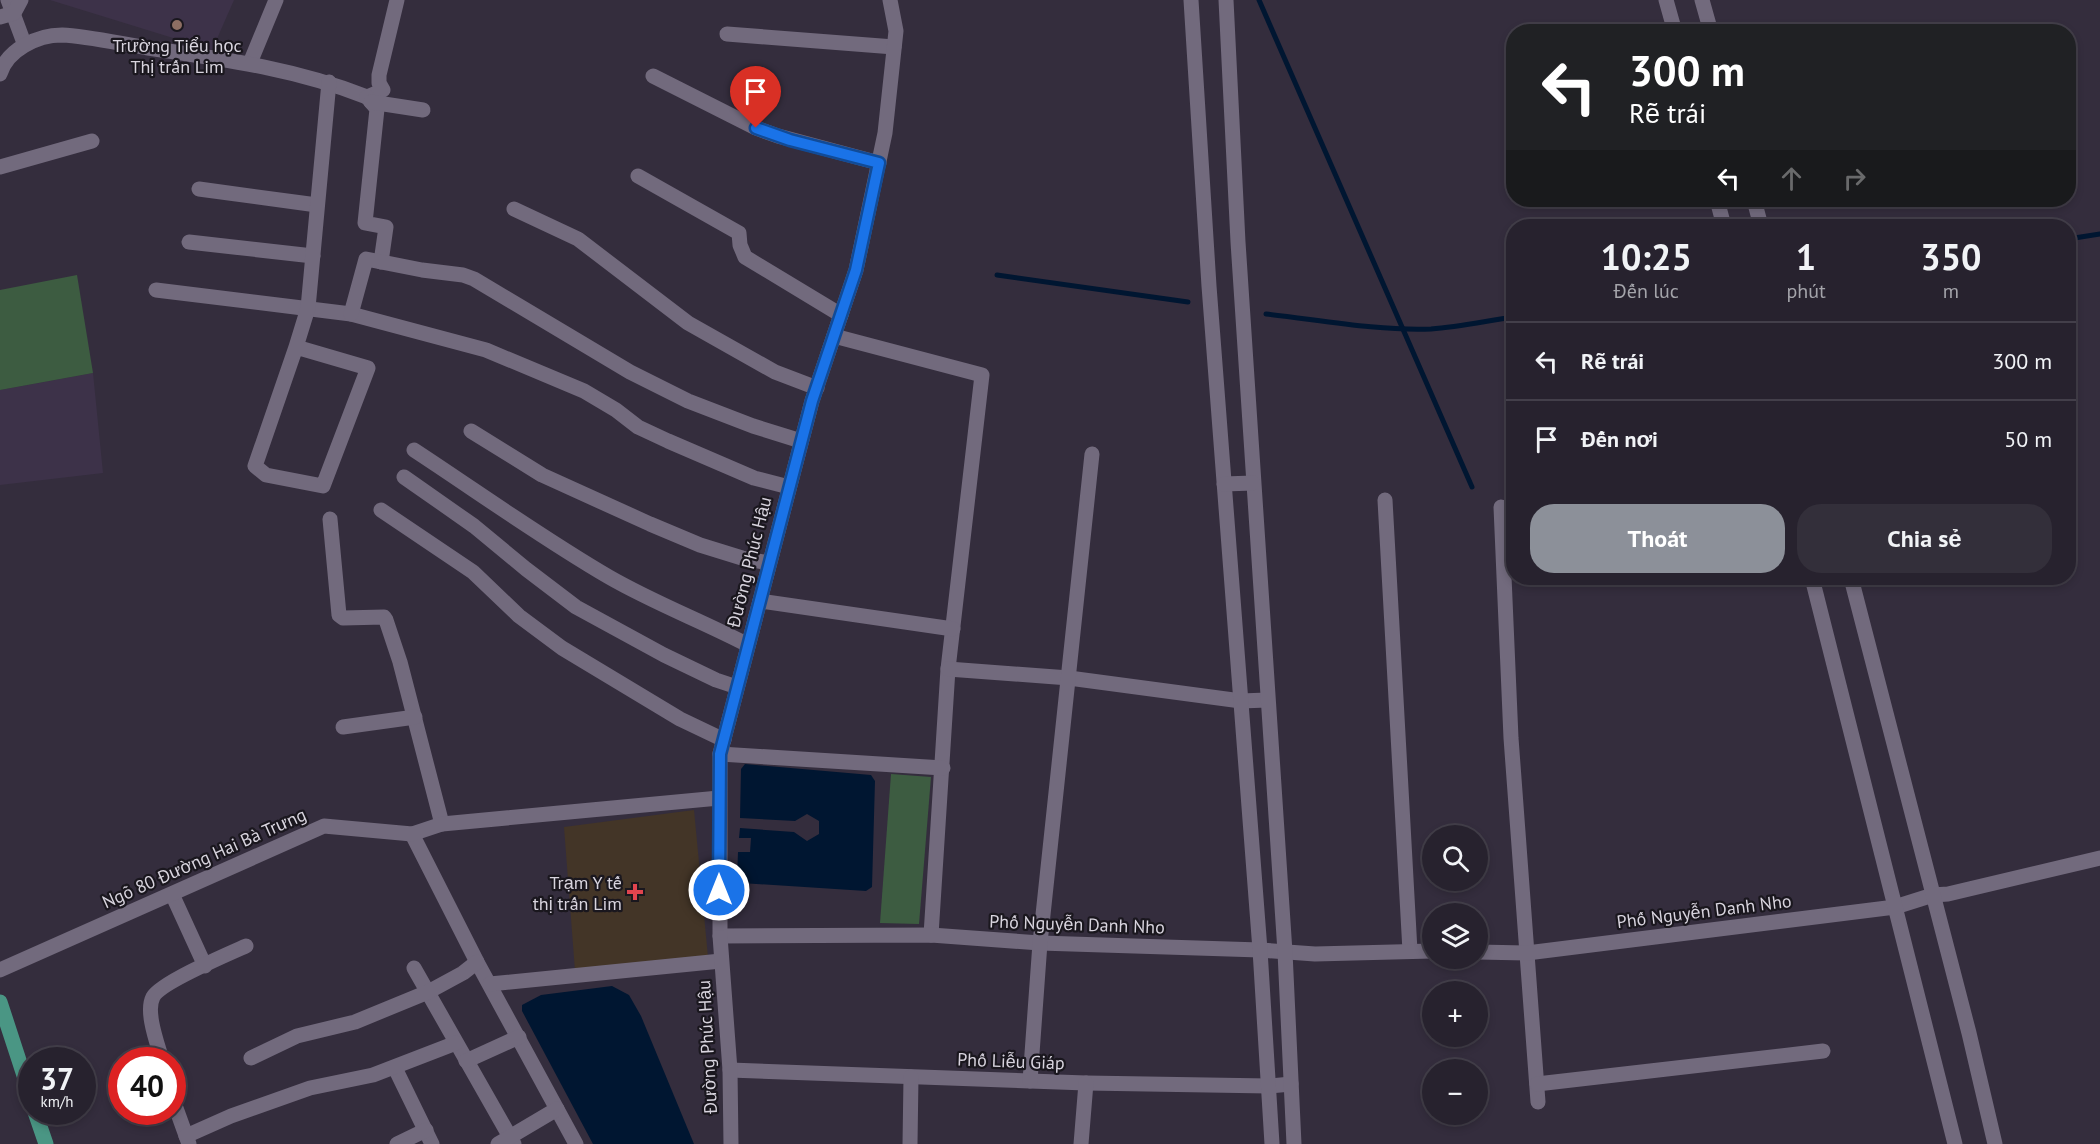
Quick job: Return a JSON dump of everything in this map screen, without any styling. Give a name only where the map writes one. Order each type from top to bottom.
[{"type":"main road","points":[[0,1002],[18,1057]]},
{"type":"main road","points":[[39,1125],[46,1144]]},
{"type":"street","points":[[250,63],[276,0]]},
{"type":"street","points":[[369,99],[384,90],[379,83],[379,75],[397,0]]},
{"type":"street","name":"Đường Phúc Hậu","points":[[731,1144],[730,1070],[720,936],[719,798],[722,747],[801,441],[856,270],[885,133],[896,31],[890,0]]},
{"type":"street","points":[[1191,0],[1209,286],[1260,950],[1272,1144]]},
{"type":"street","points":[[1226,0],[1238,242],[1285,952],[1294,1144]]},
{"type":"street","points":[[1666,0],[1673,24]]},
{"type":"street","points":[[1702,0],[1708,24]]},
{"type":"street","points":[[11,8],[24,43]]},
{"type":"street","points":[[728,34],[894,47]]},
{"type":"street","points":[[0,74],[2,68],[24,43],[60,35],[250,63],[329,82],[369,99],[423,110]]},
{"type":"street","points":[[653,76],[756,128],[879,163]]},
{"type":"street","points":[[296,347],[368,368],[323,486],[266,475],[255,466],[308,309],[329,82]]},
{"type":"street","points":[[369,99],[377,109],[365,223],[386,227],[381,262]]},
{"type":"street","points":[[0,167],[92,141]]},
{"type":"street","points":[[638,176],[739,233],[744,257],[841,315]]},
{"type":"street","points":[[200,189],[317,206]]},
{"type":"street","points":[[514,209],[578,239],[688,323],[775,372],[817,388]]},
{"type":"street","points":[[189,242],[313,256]]},
{"type":"street","points":[[351,314],[366,259],[463,275],[474,279],[630,372],[688,401],[753,426],[801,441]]},
{"type":"street","points":[[156,290],[351,314],[486,350],[584,391],[616,410],[638,427],[668,441],[754,478],[789,487]]},
{"type":"street","points":[[834,336],[982,375],[948,669],[931,935]]},
{"type":"street","points":[[471,431],[542,475],[650,524],[700,545],[742,558],[769,563]]},
{"type":"street","points":[[414,450],[608,576],[679,613],[748,645]]},
{"type":"street","points":[[1030,1081],[1040,944],[1092,454]]},
{"type":"street","points":[[404,477],[474,526],[576,607],[664,655],[716,680],[737,687]]},
{"type":"street","points":[[1224,484],[1253,483]]},
{"type":"street","points":[[1385,500],[1410,951]]},
{"type":"street","points":[[1501,507],[1511,738],[1538,1102]]},
{"type":"street","points":[[381,510],[473,572],[519,616],[562,648],[722,747],[943,768]]},
{"type":"street","points":[[330,519],[340,618],[385,618],[400,662],[442,824]]},
{"type":"street","points":[[1814,585],[1954,1144]]},
{"type":"street","points":[[1853,585],[1963,1010],[1995,1144]]},
{"type":"street","points":[[760,601],[953,629]]},
{"type":"street","points":[[348,618],[357,632]]},
{"type":"street","points":[[948,669],[1069,678],[1241,701],[1267,700]]},
{"type":"street","points":[[343,727],[415,717]]},
{"type":"street","name":"Ngõ 80 Đường Hai Bà Trưng","points":[[0,970],[324,826],[412,834],[442,824],[719,798]]},
{"type":"street","points":[[412,834],[477,962],[576,1144]]},
{"type":"street","name":"Phố Nguyễn Danh Nho","points":[[1488,952],[1527,953],[1895,907],[1933,895],[1948,894],[2100,858]]},
{"type":"street","points":[[172,894],[205,966]]},
{"type":"street","name":"Phố Nguyễn Danh Nho","points":[[720,936],[931,935],[1040,944],[1260,950],[1315,954],[1422,951]]},
{"type":"street","points":[[158,1047],[152,1024],[153,996],[169,984],[246,946]]},
{"type":"street","points":[[251,1058],[297,1036],[355,1022],[428,992],[463,973],[477,962]]},
{"type":"street","points":[[490,984],[721,962]]},
{"type":"street","points":[[414,968],[508,1141],[557,1109]]},
{"type":"street","points":[[466,1062],[519,1037]]},
{"type":"street","points":[[182,1125],[187,1140],[231,1116],[310,1088],[395,1068],[456,1043]]},
{"type":"street","points":[[1537,1084],[1823,1051]]},
{"type":"street","points":[[395,1068],[429,1137],[397,1144]]},
{"type":"street","name":"Phố Liễu Giáp","points":[[730,1070],[1086,1083],[1269,1086],[1291,1084]]},
{"type":"street","points":[[910,1144],[911,1077]]},
{"type":"street","points":[[1081,1144],[1086,1083]]},
{"type":"shaded area","name":"Trường Tiểu học Thị trấn Lim","points":[[50,0],[234,0],[212,50]]},
{"type":"shaded area","points":[[93,373],[103,473],[0,485],[0,390]]},
{"type":"shaded area","name":"Trạm Y tế thị trấn Lim","points":[[694,810],[708,957],[575,971],[564,827]]},
{"type":"green space","points":[[77,275],[93,373],[0,390],[0,290]]},
{"type":"green space","points":[[891,774],[931,777],[919,924],[880,923]]},
{"type":"water","points":[[745,764],[871,775],[875,781],[872,887],[866,891],[741,883],[737,878],[738,852],[750,852],[751,838],[739,838],[740,828],[794,832],[807,841],[819,834],[819,821],[807,814],[795,821],[740,818],[741,769]]},
{"type":"water","points":[[612,986],[629,995],[641,1016],[694,1144],[593,1144],[522,1011],[522,1005],[541,995]]},
{"type":"waterway","points":[[1259,0],[1472,487]]},
{"type":"waterway","points":[[2076,238],[2100,234]]},
{"type":"waterway","points":[[997,275],[1188,302]]},
{"type":"waterway","points":[[1266,314],[1369,327],[1411,329],[1441,328],[1506,318]]},
{"type":"place","name":"Trường Tiểu học Thị trấn Lim","points":[[177,25]]},
{"type":"place","name":"Trạm Y tế thị trấn Lim","points":[[635,892]]},
{"type":"route","points":[[719,890],[720,754],[812,401],[856,270],[879,163],[790,140],[756,128]]}]
